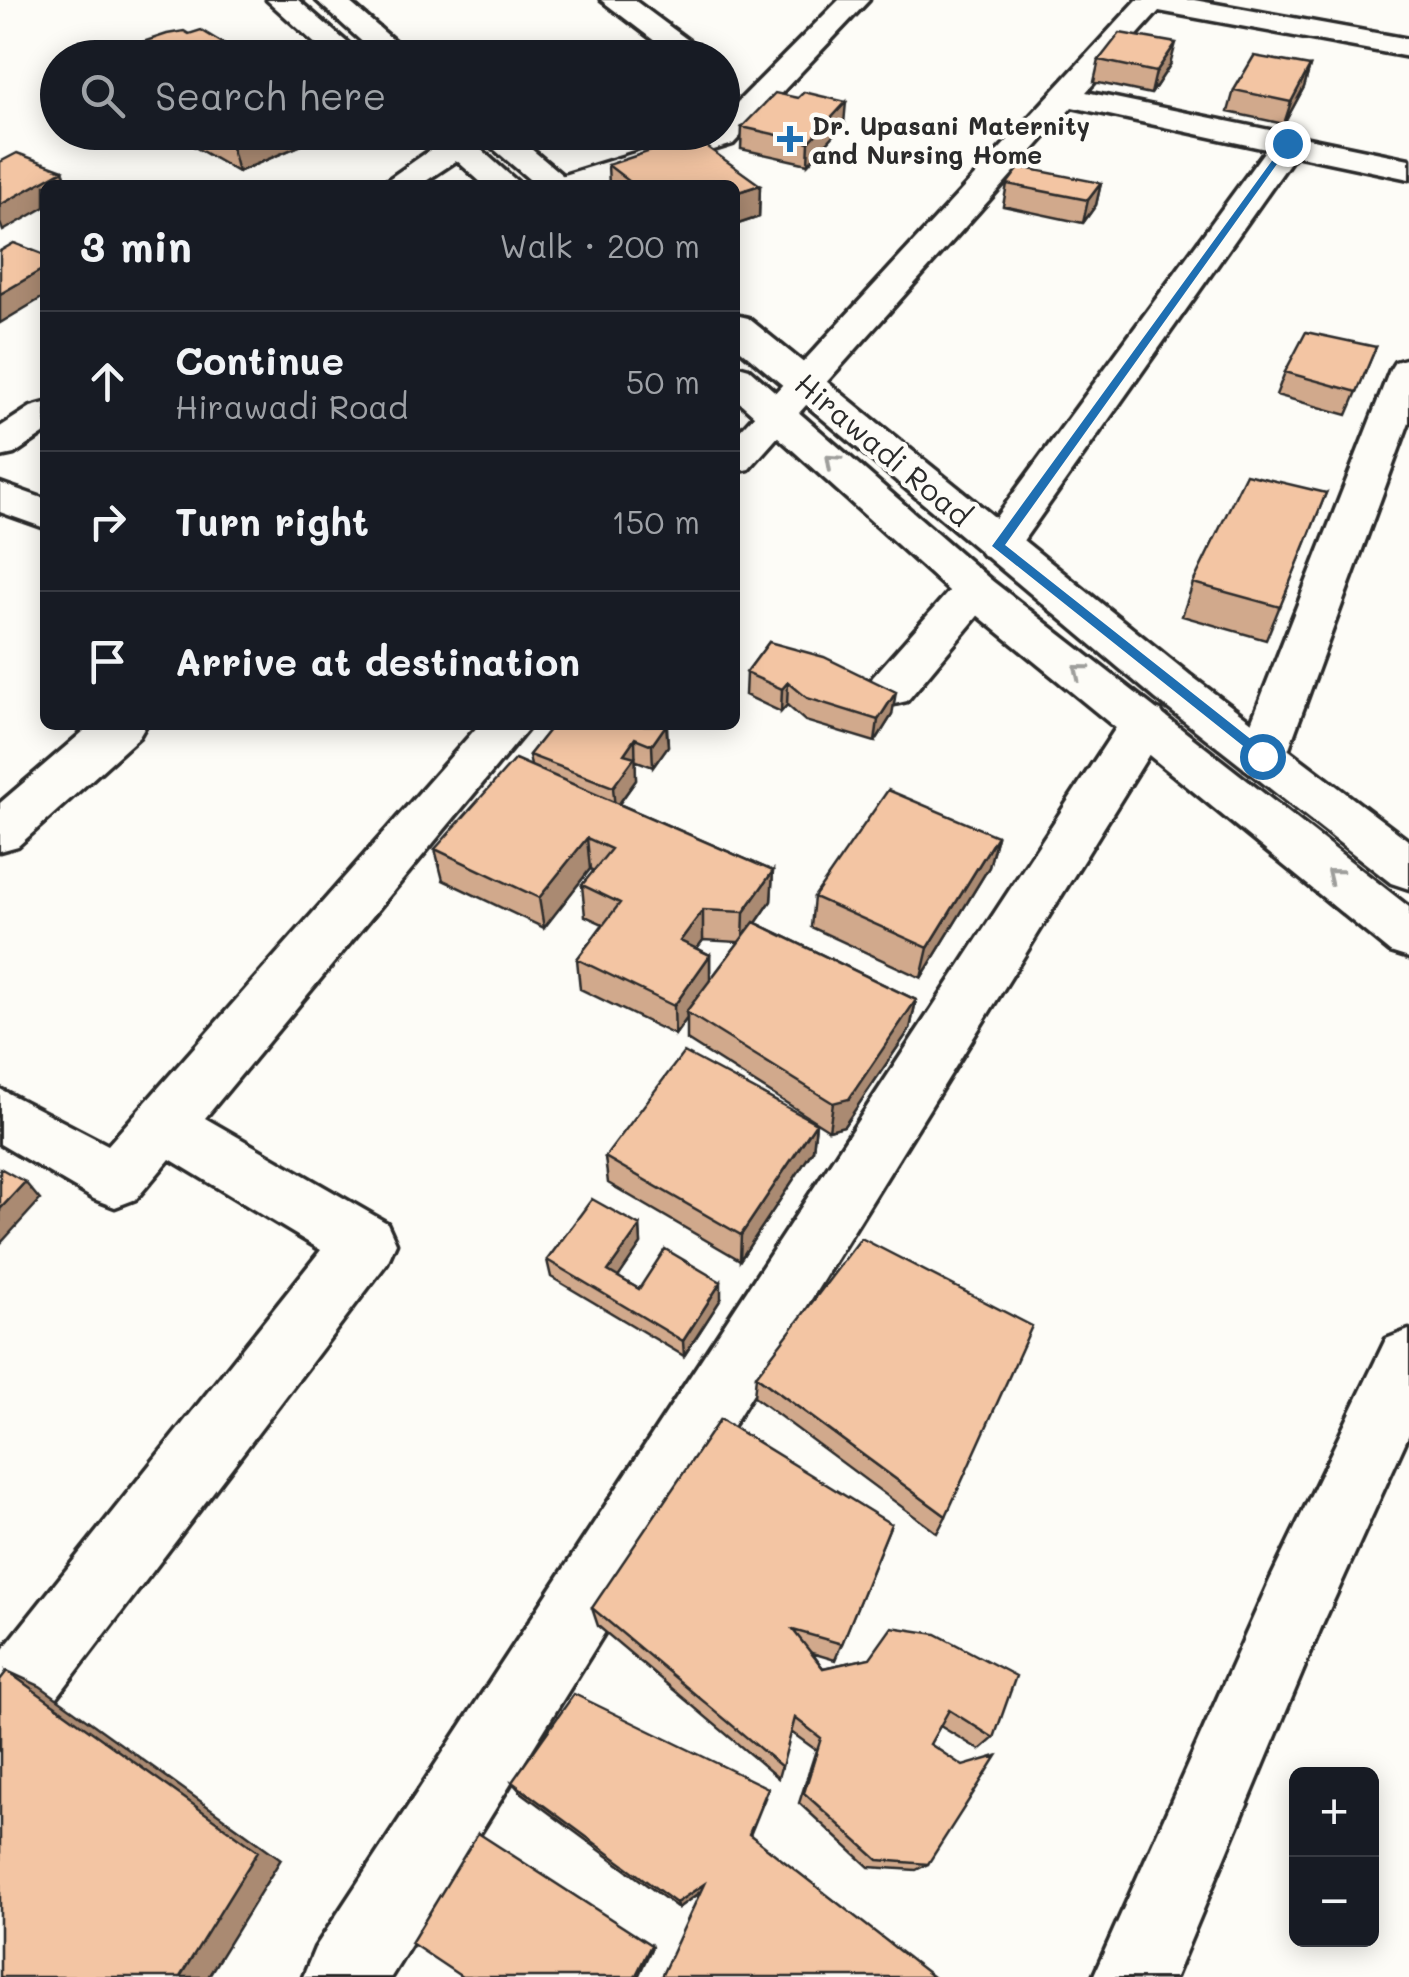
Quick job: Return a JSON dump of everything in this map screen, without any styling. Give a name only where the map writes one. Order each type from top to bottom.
[{"type":"street","points":[[282,0],[329,40]]},
{"type":"street","points":[[330,0],[378,40]]},
{"type":"street","points":[[615,0],[672,40]]},
{"type":"street","points":[[740,102],[746,91],[855,0]]},
{"type":"street","points":[[740,454],[1153,0],[1409,48]]},
{"type":"street","points":[[1067,97],[1409,169]]},
{"type":"street","points":[[998,546],[1287,143]]},
{"type":"street","points":[[404,180],[437,150]]},
{"type":"street","points":[[462,150],[498,180]]},
{"type":"street","points":[[513,150],[552,180]]},
{"type":"street","points":[[582,180],[680,150]]},
{"type":"street","name":"Hirawadi Road","points":[[740,332],[790,396],[998,546],[1409,870]]},
{"type":"street","points":[[1262,756],[1409,370]]},
{"type":"street","points":[[740,379],[790,396],[975,590],[1409,937]]},
{"type":"street","points":[[0,444],[40,418]]},
{"type":"street","points":[[0,496],[40,514]]},
{"type":"street","points":[[890,689],[975,590]]},
{"type":"street","points":[[344,1977],[1144,723]]},
{"type":"street","points":[[0,832],[116,730]]},
{"type":"street","points":[[0,1114],[115,1180],[504,730]]},
{"type":"street","points":[[0,1712],[365,1243],[164,1125]]},
{"type":"street","points":[[1134,1977],[1295,1605],[1409,1360]]},
{"type":"building","points":[[201,30],[218,40],[149,40],[184,31],[189,34]]},
{"type":"building","points":[[1120,33],[1176,43],[1156,72],[1099,60]]},
{"type":"building","points":[[1254,56],[1310,66],[1291,102],[1234,90]]},
{"type":"building","points":[[804,92],[846,102],[809,142],[742,127],[775,93],[798,98]]},
{"type":"building","points":[[654,150],[711,150],[760,185],[740,191],[740,180],[628,180],[608,165]]},
{"type":"building","points":[[17,153],[63,170],[0,205],[0,162]]},
{"type":"building","points":[[1020,167],[1101,183],[1088,200],[1007,184]]},
{"type":"building","points":[[14,243],[40,253],[40,271],[0,294],[0,251]]},
{"type":"building","points":[[1306,332],[1376,347],[1357,392],[1285,372]]},
{"type":"building","points":[[1246,474],[1326,493],[1280,607],[1193,583]]},
{"type":"building","points":[[769,642],[824,657],[896,692],[878,720],[807,698],[788,682],[782,689],[746,673]]},
{"type":"building","points":[[549,730],[662,730],[652,745],[635,738],[624,754],[635,757],[613,787],[529,755]]},
{"type":"building","points":[[515,759],[773,871],[744,912],[703,910],[680,941],[710,955],[674,1006],[577,959],[620,903],[582,885],[611,849],[587,838],[539,898],[435,849]]},
{"type":"building","points":[[888,790],[997,836],[928,948],[814,897]]},
{"type":"building","points":[[754,922],[916,1000],[849,1099],[833,1103],[686,1012]]},
{"type":"building","points":[[684,1052],[816,1123],[741,1235],[605,1157]]},
{"type":"building","points":[[0,1168],[25,1182],[0,1209]]},
{"type":"building","points":[[592,1199],[640,1226],[608,1271],[639,1289],[665,1249],[721,1282],[683,1341],[547,1260]]},
{"type":"building","points":[[861,1238],[1032,1326],[946,1516],[756,1376]]},
{"type":"building","points":[[720,1419],[891,1524],[842,1644],[793,1630],[823,1668],[870,1658],[892,1627],[936,1634],[1016,1676],[994,1738],[949,1710],[930,1744],[963,1766],[997,1756],[928,1864],[878,1860],[804,1793],[821,1738],[795,1718],[782,1767],[592,1608]]},
{"type":"building","points":[[7,1671],[258,1851],[180,1977],[0,1977],[0,1680]]},
{"type":"building","points":[[574,1694],[768,1788],[749,1834],[933,1977],[661,1977],[704,1884],[676,1903],[512,1782]]},
{"type":"building","points":[[478,1833],[651,1945],[635,1977],[462,1977],[411,1943]]},
{"type":"place","name":"Dr. Upasani Maternity and Nursing Home","points":[[790,139]]},
{"type":"route","points":[[1262,756],[998,546],[1287,143]]}]
